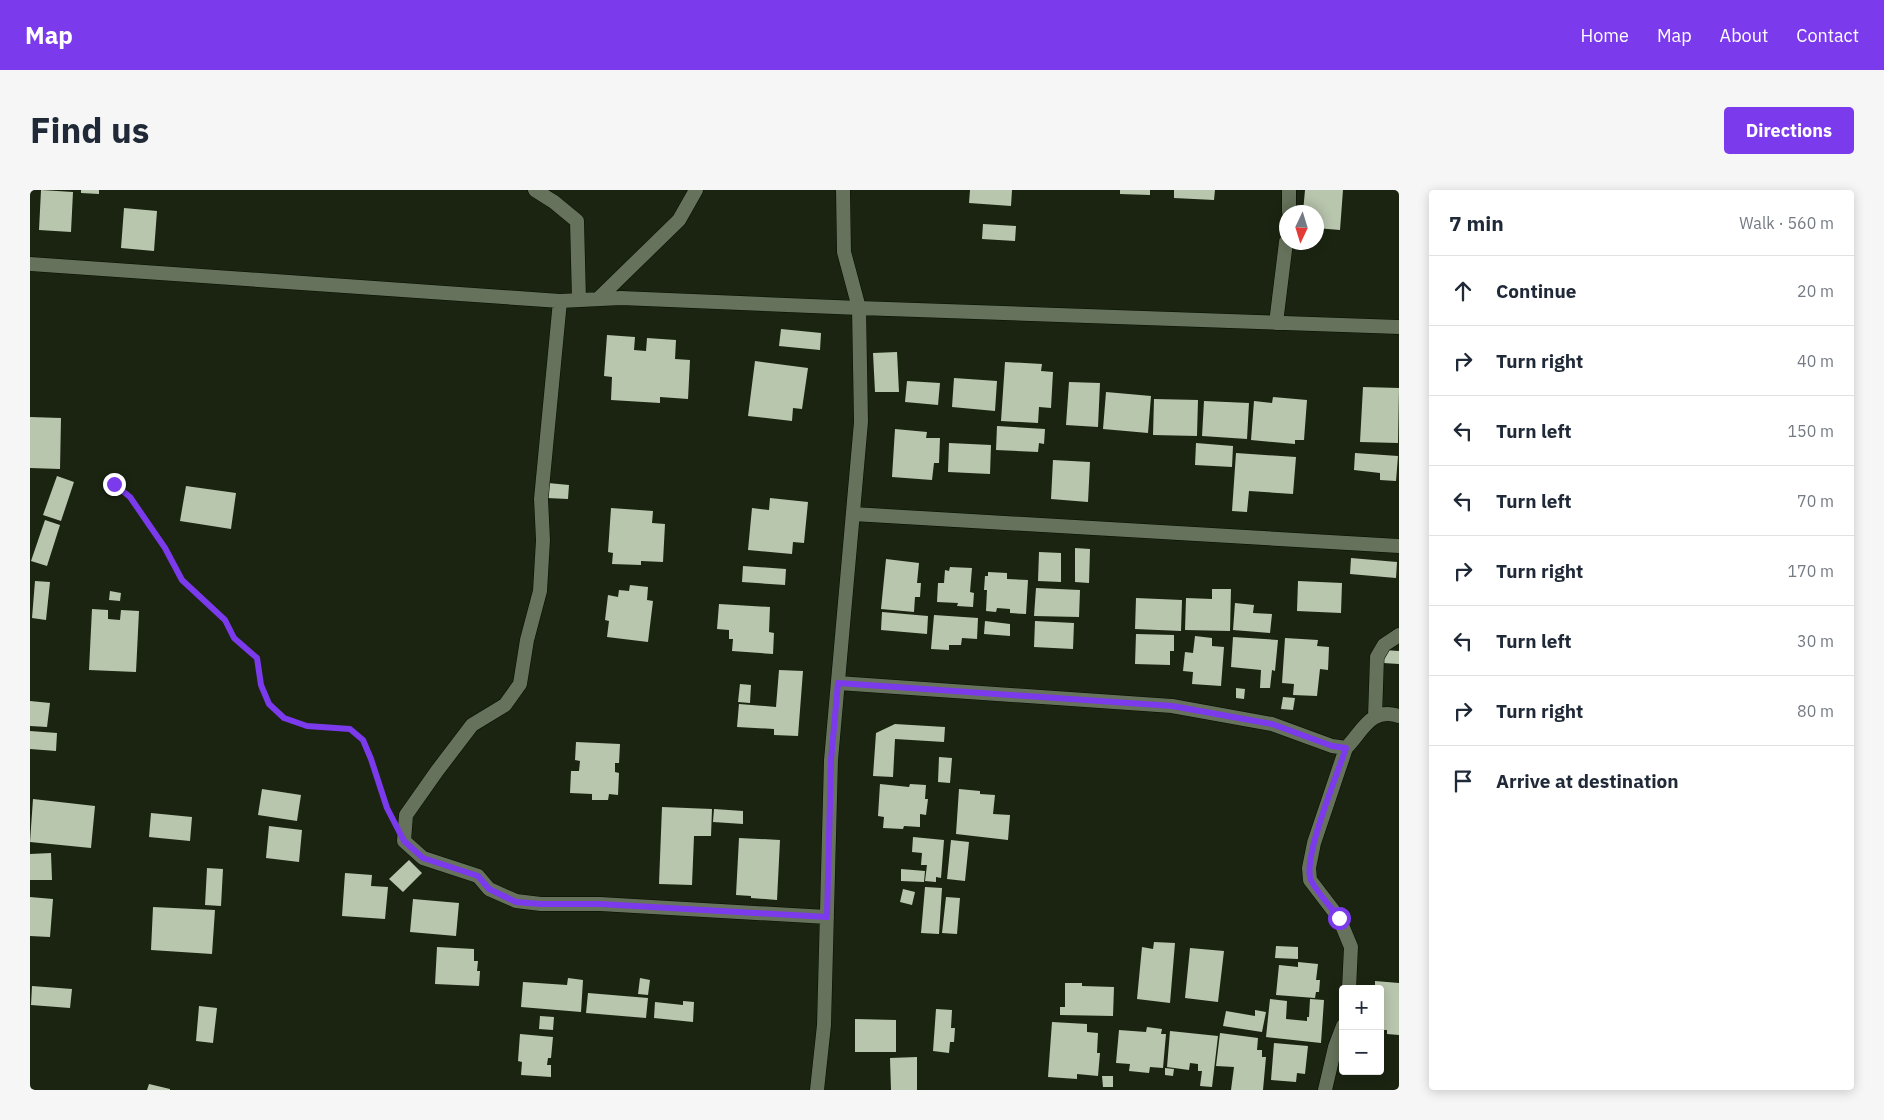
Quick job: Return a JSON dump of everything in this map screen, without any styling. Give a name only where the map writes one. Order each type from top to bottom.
[{"type":"street","points":[[534,190],[554,202],[577,221],[579,300]]},
{"type":"street","points":[[598,299],[679,220],[696,190]]},
{"type":"street","points":[[817,1090],[824,1025],[831,760],[861,422],[859,308],[844,252],[843,190]]},
{"type":"street","points":[[1289,190],[1289,205]]},
{"type":"street","points":[[1276,323],[1285,250]]},
{"type":"street","points":[[30,264],[560,301],[621,298],[1399,327]]},
{"type":"street","points":[[560,301],[541,499],[543,540],[540,591],[527,640],[520,684],[504,705],[472,725],[437,771],[406,815],[404,841],[423,858],[478,876],[489,889],[516,902],[600,904],[827,917]]},
{"type":"street","points":[[853,514],[1399,546]]},
{"type":"street","points":[[1376,717],[1377,657],[1384,644],[1399,635]]},
{"type":"street","points":[[838,683],[1172,706],[1272,724],[1332,746],[1346,748]]},
{"type":"street","points":[[1349,985],[1351,947],[1339,918],[1310,880],[1309,868],[1314,843],[1346,748],[1368,722],[1376,717],[1382,714],[1399,716]]},
{"type":"street","points":[[1325,1090],[1335,1047],[1341,1030]]},
{"type":"path","points":[[114,484],[130,497],[165,548],[182,580],[225,620],[234,638],[257,658],[261,685],[269,704],[284,718],[307,726],[350,729],[363,740],[387,808],[404,841]]},
{"type":"building","points":[[41,190],[73,192],[71,232],[39,230]]},
{"type":"building","points":[[81,190],[99,190],[99,194],[81,193]]},
{"type":"building","points":[[970,190],[1012,190],[1011,206],[969,203]]},
{"type":"building","points":[[1120,190],[1150,190],[1150,195],[1120,194]]},
{"type":"building","points":[[1174,190],[1215,190],[1214,200],[1174,198]]},
{"type":"building","points":[[1305,190],[1343,190],[1340,230],[1324,229],[1324,205],[1304,205]]},
{"type":"building","points":[[124,208],[157,211],[154,251],[121,248]]},
{"type":"building","points":[[983,224],[1016,226],[1015,241],[982,239]]},
{"type":"building","points":[[781,329],[821,333],[820,350],[779,346]]},
{"type":"building","points":[[607,335],[635,337],[634,350],[646,351],[647,338],[676,340],[675,359],[690,360],[688,399],[660,397],[660,403],[611,400],[612,377],[604,376]]},
{"type":"building","points":[[897,352],[899,392],[875,392],[873,353]]},
{"type":"building","points":[[755,361],[808,368],[802,409],[793,408],[792,421],[748,416]]},
{"type":"building","points":[[1005,362],[1042,364],[1041,371],[1053,372],[1051,408],[1039,407],[1038,423],[1001,421]]},
{"type":"building","points":[[954,378],[997,381],[995,411],[952,407]]},
{"type":"building","points":[[907,381],[940,383],[938,405],[905,402]]},
{"type":"building","points":[[1069,382],[1100,383],[1098,427],[1066,425]]},
{"type":"building","points":[[1363,387],[1399,388],[1398,443],[1360,442]]},
{"type":"building","points":[[1106,392],[1151,396],[1148,433],[1103,429]]},
{"type":"building","points":[[1273,397],[1307,400],[1304,440],[1295,440],[1295,444],[1251,440],[1254,401],[1272,403]]},
{"type":"building","points":[[1154,399],[1198,400],[1197,436],[1153,435]]},
{"type":"building","points":[[1204,401],[1249,403],[1247,439],[1202,436]]},
{"type":"building","points":[[30,417],[61,418],[60,469],[30,468]]},
{"type":"building","points":[[997,426],[1045,429],[1044,444],[1039,443],[1038,452],[996,450]]},
{"type":"building","points":[[895,429],[927,432],[926,438],[940,438],[939,463],[934,463],[932,480],[892,477]]},
{"type":"building","points":[[949,443],[991,445],[990,474],[948,472]]},
{"type":"building","points":[[1196,443],[1233,446],[1232,467],[1195,465]]},
{"type":"building","points":[[1236,453],[1296,457],[1293,494],[1249,491],[1247,512],[1232,511]]},
{"type":"building","points":[[1355,453],[1398,456],[1396,481],[1380,480],[1380,473],[1354,470]]},
{"type":"building","points":[[1053,460],[1090,462],[1088,502],[1051,499]]},
{"type":"building","points":[[57,476],[74,482],[61,521],[43,515]]},
{"type":"building","points":[[548,483],[569,485],[568,499],[547,498]]},
{"type":"building","points":[[186,486],[236,493],[231,529],[180,521]]},
{"type":"building","points":[[770,498],[808,502],[804,543],[793,542],[792,554],[748,550],[752,508],[769,510]]},
{"type":"building","points":[[611,508],[653,511],[652,523],[665,524],[663,562],[641,561],[641,565],[612,564],[613,553],[608,552]]},
{"type":"building","points":[[45,520],[60,525],[47,566],[31,561]]},
{"type":"building","points":[[1075,548],[1090,549],[1089,583],[1075,582]]},
{"type":"building","points":[[1039,552],[1061,553],[1061,582],[1038,581]]},
{"type":"building","points":[[1351,558],[1397,562],[1396,578],[1350,574]]},
{"type":"building","points":[[886,559],[919,563],[917,583],[921,583],[920,597],[915,597],[914,612],[881,609]]},
{"type":"building","points":[[743,566],[786,569],[785,585],[742,582]]},
{"type":"building","points":[[950,567],[972,568],[970,592],[974,593],[973,607],[957,606],[958,603],[937,602],[938,583],[944,583],[945,570],[949,571]]},
{"type":"building","points":[[988,572],[1007,573],[1007,579],[1028,580],[1026,614],[1010,613],[1010,609],[997,608],[996,612],[986,611],[987,590],[984,590],[985,576],[988,576]]},
{"type":"building","points":[[35,581],[50,582],[46,620],[32,618]]},
{"type":"building","points":[[1298,581],[1342,583],[1341,613],[1297,611]]},
{"type":"building","points":[[630,585],[648,587],[647,600],[653,601],[648,642],[607,637],[609,621],[605,620],[608,595],[618,597],[619,590],[629,591]]},
{"type":"building","points":[[1036,588],[1080,590],[1079,617],[1034,616]]},
{"type":"building","points":[[1212,589],[1231,589],[1230,631],[1185,630],[1186,598],[1212,599]]},
{"type":"building","points":[[110,591],[121,593],[120,601],[109,600]]},
{"type":"building","points":[[1136,598],[1182,600],[1181,631],[1135,629]]},
{"type":"building","points":[[1235,603],[1254,605],[1253,613],[1272,614],[1270,633],[1233,630]]},
{"type":"building","points":[[719,604],[770,607],[769,632],[774,633],[773,654],[732,651],[733,639],[729,639],[729,630],[717,629]]},
{"type":"building","points":[[92,609],[108,610],[108,619],[120,620],[121,610],[139,611],[136,672],[89,670]]},
{"type":"building","points":[[882,612],[928,616],[927,634],[881,630]]},
{"type":"building","points":[[934,615],[978,618],[977,639],[962,638],[961,645],[949,645],[949,650],[931,649]]},
{"type":"building","points":[[985,621],[1010,624],[1010,636],[984,634]]},
{"type":"building","points":[[1035,621],[1074,623],[1073,649],[1034,647]]},
{"type":"building","points":[[1136,634],[1174,635],[1174,651],[1170,651],[1170,665],[1135,664]]},
{"type":"building","points":[[1195,636],[1212,638],[1212,646],[1224,647],[1221,686],[1192,684],[1193,672],[1183,671],[1185,652],[1193,653]]},
{"type":"building","points":[[1233,637],[1278,640],[1275,671],[1272,670],[1270,688],[1260,688],[1261,670],[1231,667]]},
{"type":"building","points":[[1285,638],[1318,640],[1317,646],[1329,647],[1328,670],[1320,669],[1317,696],[1293,695],[1294,684],[1282,683]]},
{"type":"building","points":[[1384,650],[1399,651],[1399,664],[1383,663]]},
{"type":"building","points":[[779,670],[803,671],[798,736],[774,735],[774,729],[737,727],[739,704],[776,707]]},
{"type":"building","points":[[740,684],[751,685],[750,703],[738,702]]},
{"type":"building","points":[[1236,688],[1245,689],[1244,699],[1236,698]]},
{"type":"building","points":[[1283,697],[1295,698],[1293,710],[1281,709]]},
{"type":"building","points":[[30,701],[50,703],[47,727],[30,726]]},
{"type":"building","points":[[895,724],[945,727],[944,742],[895,739],[893,777],[873,776],[876,733]]},
{"type":"building","points":[[30,731],[57,733],[56,751],[30,749]]},
{"type":"building","points":[[576,742],[620,744],[619,763],[615,763],[615,772],[619,773],[618,795],[609,794],[608,800],[592,800],[592,794],[570,793],[571,771],[579,771],[580,761],[575,760]]},
{"type":"building","points":[[939,757],[952,758],[950,783],[938,782]]},
{"type":"building","points":[[880,784],[909,787],[910,784],[926,785],[925,799],[928,799],[926,815],[920,814],[920,827],[904,826],[903,829],[883,828],[884,817],[878,816]]},
{"type":"building","points":[[262,789],[301,795],[297,821],[258,815]]},
{"type":"building","points":[[959,789],[995,795],[993,814],[1010,815],[1008,840],[956,834]]},
{"type":"building","points":[[33,799],[95,806],[91,848],[30,842]]},
{"type":"building","points":[[662,807],[712,809],[711,836],[694,836],[692,885],[659,884]]},
{"type":"building","points":[[714,809],[743,811],[743,824],[713,822]]},
{"type":"building","points":[[151,813],[192,817],[190,841],[149,837]]},
{"type":"building","points":[[269,826],[302,830],[299,862],[266,858]]},
{"type":"building","points":[[913,837],[944,840],[941,878],[936,877],[936,882],[925,881],[927,865],[921,865],[922,853],[912,852]]},
{"type":"building","points":[[739,838],[780,840],[777,900],[736,895]]},
{"type":"building","points":[[951,840],[969,842],[965,881],[947,879]]},
{"type":"building","points":[[51,853],[52,880],[30,880],[30,854]]},
{"type":"building","points":[[409,860],[422,873],[403,892],[389,879]]},
{"type":"building","points":[[207,868],[223,869],[221,906],[205,905]]},
{"type":"building","points":[[901,869],[925,871],[924,882],[901,881]]},
{"type":"building","points":[[345,873],[372,875],[371,886],[388,887],[385,919],[342,916]]},
{"type":"building","points":[[925,887],[942,888],[939,934],[921,933]]},
{"type":"building","points":[[903,889],[915,892],[912,905],[900,902]]},
{"type":"building","points":[[30,897],[53,899],[50,937],[30,936]]},
{"type":"building","points":[[946,897],[960,898],[957,934],[942,933]]},
{"type":"building","points":[[413,899],[459,903],[456,936],[410,932]]},
{"type":"building","points":[[153,907],[215,910],[212,954],[151,950]]},
{"type":"building","points":[[1154,942],[1175,943],[1170,1003],[1137,999],[1142,947],[1153,949]]},
{"type":"building","points":[[1276,946],[1298,947],[1298,959],[1275,958]]},
{"type":"building","points":[[437,947],[474,949],[474,961],[478,961],[477,971],[480,971],[479,986],[435,984]]},
{"type":"building","points":[[1190,948],[1224,951],[1218,1002],[1185,998]]},
{"type":"building","points":[[1298,962],[1318,964],[1316,980],[1320,980],[1319,992],[1316,992],[1315,998],[1276,995],[1279,965],[1298,967]]},
{"type":"building","points":[[568,978],[583,980],[581,1012],[521,1007],[523,982],[567,985]]},
{"type":"building","points":[[640,978],[650,980],[648,995],[638,994]]},
{"type":"building","points":[[1375,981],[1399,983],[1399,1035],[1387,1034],[1387,1030],[1384,1030],[1384,985],[1375,985]]},
{"type":"building","points":[[1065,983],[1082,983],[1082,986],[1114,987],[1113,1016],[1060,1015],[1060,1007],[1065,1007]]},
{"type":"building","points":[[32,986],[72,989],[70,1008],[31,1005]]},
{"type":"building","points":[[588,993],[648,998],[646,1018],[586,1013]]},
{"type":"building","points":[[1270,999],[1287,1001],[1286,1019],[1307,1021],[1310,999],[1324,1000],[1321,1043],[1266,1037]]},
{"type":"building","points":[[683,1001],[694,1002],[693,1022],[654,1018],[655,1002],[683,1005]]},
{"type":"building","points":[[199,1006],[217,1008],[213,1043],[196,1041]]},
{"type":"building","points":[[936,1009],[952,1010],[951,1028],[955,1028],[954,1042],[950,1042],[949,1053],[933,1051]]},
{"type":"building","points":[[1255,1010],[1266,1012],[1262,1032],[1223,1026],[1226,1011],[1255,1016]]},
{"type":"building","points":[[540,1016],[554,1017],[553,1030],[539,1029]]},
{"type":"building","points":[[855,1019],[896,1020],[896,1052],[855,1052]]},
{"type":"building","points":[[1052,1022],[1087,1024],[1087,1032],[1098,1033],[1097,1053],[1100,1053],[1098,1076],[1077,1074],[1077,1079],[1048,1077]]},
{"type":"building","points":[[1147,1027],[1162,1029],[1161,1034],[1166,1034],[1163,1068],[1150,1067],[1149,1073],[1129,1071],[1130,1064],[1116,1063],[1119,1030],[1146,1032]]},
{"type":"building","points":[[1170,1031],[1218,1036],[1212,1087],[1200,1086],[1202,1071],[1198,1071],[1198,1064],[1190,1063],[1189,1070],[1167,1067]]},
{"type":"building","points":[[1220,1033],[1258,1038],[1257,1050],[1262,1050],[1262,1057],[1266,1057],[1263,1090],[1231,1090],[1234,1067],[1216,1066]]},
{"type":"building","points":[[520,1034],[553,1037],[551,1058],[548,1058],[547,1065],[551,1065],[551,1077],[521,1075],[522,1062],[518,1061]]},
{"type":"building","points":[[1274,1043],[1308,1046],[1305,1074],[1297,1073],[1296,1082],[1271,1080]]},
{"type":"building","points":[[917,1057],[917,1090],[891,1090],[890,1058]]},
{"type":"building","points":[[1165,1068],[1174,1069],[1173,1076],[1165,1075]]},
{"type":"building","points":[[1102,1076],[1113,1076],[1113,1087],[1103,1087]]},
{"type":"building","points":[[149,1084],[170,1089],[170,1090],[147,1090]]},
{"type":"route","points":[[114,484],[130,497],[165,548],[182,580],[225,620],[234,638],[257,658],[261,685],[269,704],[284,718],[307,726],[350,729],[363,740],[387,808],[404,841],[423,858],[478,876],[489,889],[516,902],[600,904],[827,917],[831,760],[838,683],[1172,706],[1272,724],[1332,746],[1346,748],[1314,843],[1309,868],[1310,880],[1339,918]]}]
